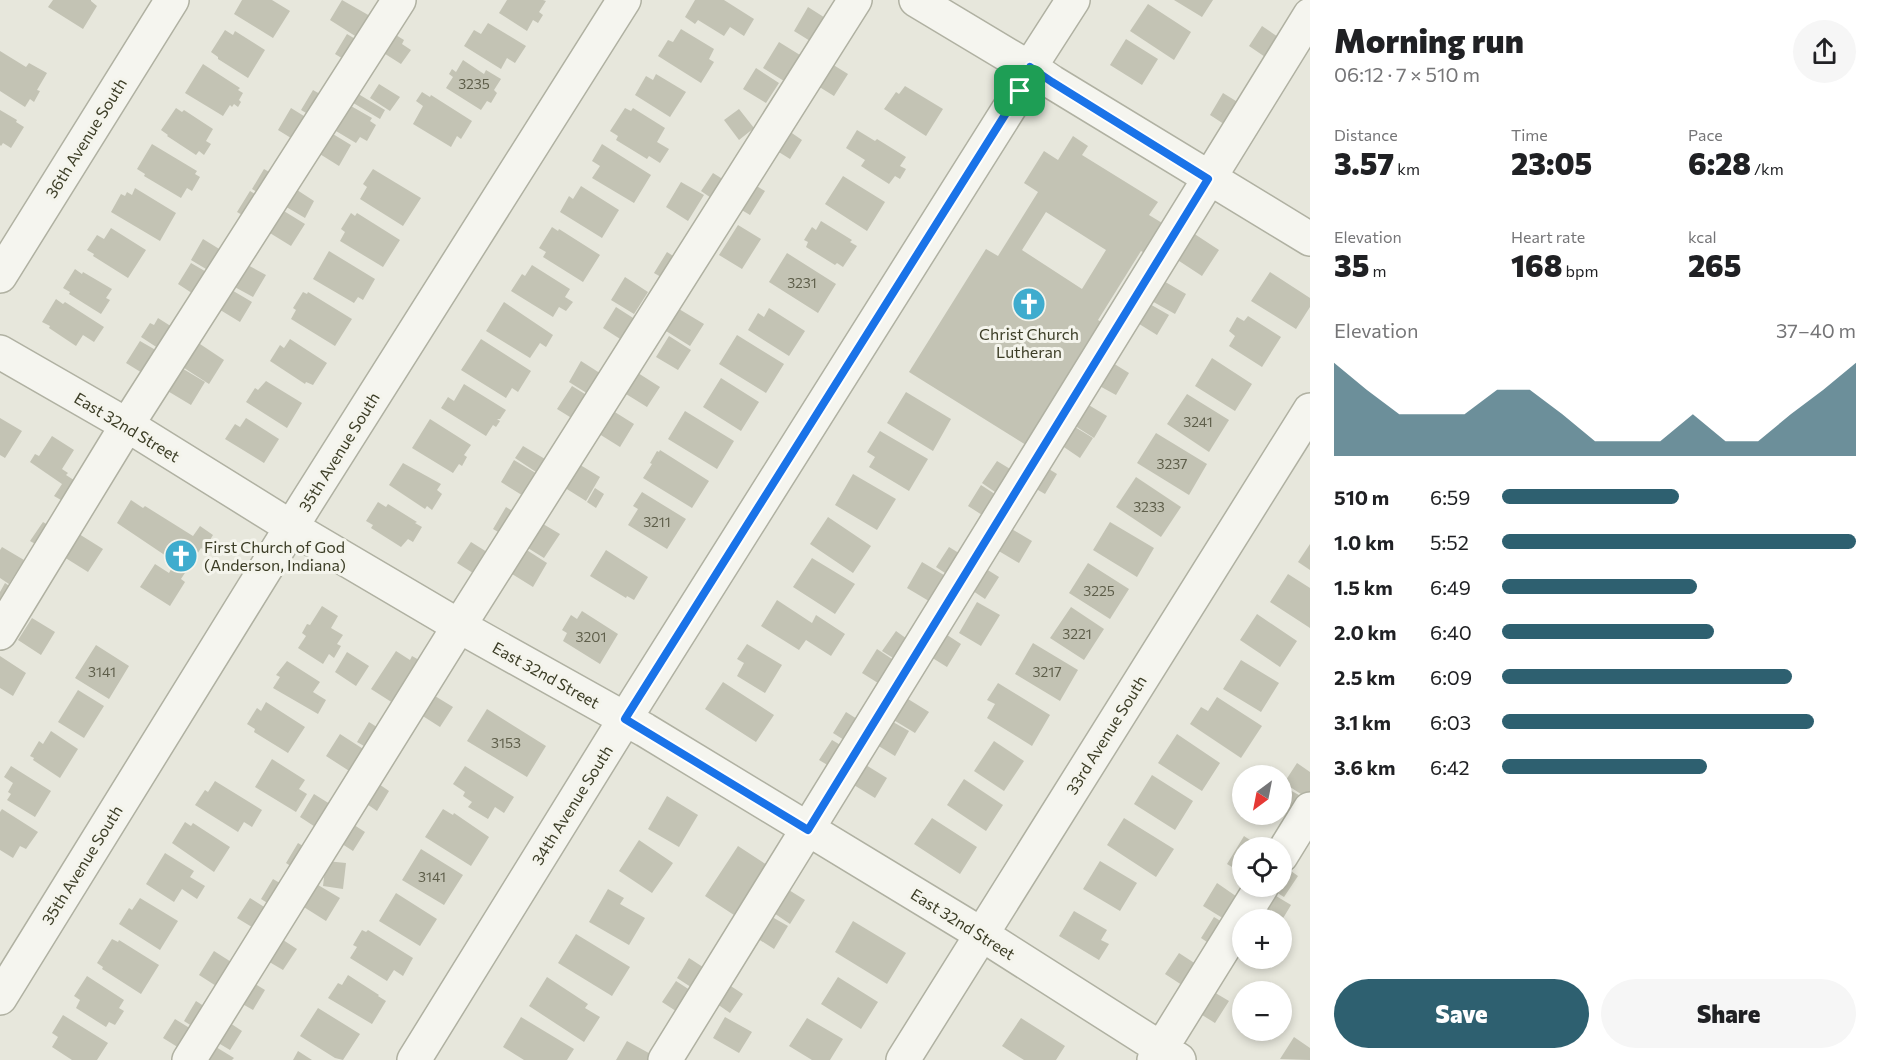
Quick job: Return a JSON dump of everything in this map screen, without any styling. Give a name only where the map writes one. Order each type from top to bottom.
[{"type":"street","name":"36th Avenue South","points":[[0,276],[172,0]]},
{"type":"street","points":[[0,633],[127,425],[399,0]]},
{"type":"street","name":"35th Avenue South","points":[[0,998],[291,527],[624,0]]},
{"type":"street","points":[[189,1060],[459,626],[855,0]]},
{"type":"street","points":[[916,0],[1030,67],[1208,179],[1310,239]]},
{"type":"street","name":"34th Avenue South","points":[[414,1060],[625,719],[1020,91],[1030,67],[1073,0]]},
{"type":"street","points":[[665,1060],[1310,15]]},
{"type":"street","name":"East 32nd Street","points":[[0,352],[127,425],[291,527],[459,626],[625,719],[981,934],[1165,1056]]},
{"type":"street","name":"33rd Avenue South","points":[[903,1060],[1310,410]]},
{"type":"street","points":[[1292,838],[1310,809]]},
{"type":"street","points":[[1165,1056],[1256,897]]},
{"type":"building","points":[[53,0],[91,0],[97,6],[83,29],[48,7]]},
{"type":"building","points":[[242,0],[272,0],[290,11],[273,38],[234,14]]},
{"type":"building","points":[[342,0],[377,20],[363,41],[330,20]]},
{"type":"building","points":[[507,0],[546,1],[539,12],[543,15],[538,23],[533,20],[527,31],[499,13]]},
{"type":"building","points":[[695,0],[724,0],[754,19],[744,36],[730,27],[724,36],[698,20],[695,24],[685,17]]},
{"type":"building","points":[[1174,0],[1213,0],[1202,17]]},
{"type":"building","points":[[1148,4],[1191,32],[1174,60],[1130,31]]},
{"type":"building","points":[[808,7],[830,21],[815,44],[794,31]]},
{"type":"building","points":[[488,23],[526,46],[515,63],[507,58],[501,69],[464,46],[474,30],[481,34]]},
{"type":"building","points":[[1262,26],[1284,41],[1271,61],[1249,46]]},
{"type":"building","points":[[681,29],[714,49],[709,59],[714,62],[701,83],[658,56],[668,40],[673,42]]},
{"type":"building","points":[[225,30],[233,35],[235,31],[265,50],[248,78],[211,52]]},
{"type":"building","points":[[391,32],[404,40],[402,44],[411,50],[401,64],[379,50]]},
{"type":"building","points":[[347,34],[362,43],[350,63],[335,54]]},
{"type":"building","points":[[1126,39],[1158,59],[1142,85],[1110,65]]},
{"type":"building","points":[[779,42],[800,55],[784,81],[763,68]]},
{"type":"building","points":[[0,51],[26,67],[29,63],[47,73],[37,90],[40,91],[34,102],[30,99],[25,107],[0,91]]},
{"type":"building","points":[[463,60],[484,74],[486,70],[501,79],[494,90],[497,93],[491,103],[487,101],[481,110],[446,88],[453,77],[449,74],[452,69],[456,72]]},
{"type":"building","points":[[827,61],[848,74],[834,96],[813,83]]},
{"type":"building","points":[[203,64],[240,88],[238,90],[243,93],[238,107],[234,104],[232,107],[230,105],[223,116],[185,93]]},
{"type":"building","points":[[756,68],[779,83],[766,103],[743,89]]},
{"type":"building","points":[[656,74],[686,92],[670,117],[635,95],[646,76],[653,80]]},
{"type":"building","points":[[379,84],[400,97],[390,111],[370,98]]},
{"type":"building","points":[[905,86],[943,109],[926,136],[884,109],[896,92],[899,94]]},
{"type":"building","points":[[313,90],[327,98],[315,118],[301,110]]},
{"type":"building","points":[[355,92],[385,110],[380,119],[350,101]]},
{"type":"building","points":[[422,92],[430,97],[431,95],[472,121],[461,139],[457,136],[451,147],[413,124],[423,106],[416,101]]},
{"type":"building","points":[[1223,93],[1244,106],[1230,128],[1210,115]]},
{"type":"building","points":[[351,106],[372,118],[370,121],[376,125],[367,141],[360,137],[356,143],[336,131]]},
{"type":"building","points":[[176,108],[182,112],[184,110],[213,129],[206,141],[211,144],[204,155],[199,151],[196,155],[161,130]]},
{"type":"building","points":[[291,108],[312,121],[299,143],[278,130]]},
{"type":"building","points":[[625,108],[631,111],[633,108],[665,128],[657,142],[669,149],[660,163],[649,156],[647,159],[616,140],[618,136],[610,131]]},
{"type":"building","points":[[739,109],[754,128],[739,140],[724,120]]},
{"type":"building","points":[[0,110],[24,127],[11,148],[3,143],[0,145]]},
{"type":"building","points":[[786,129],[802,140],[790,159],[774,149]]},
{"type":"building","points":[[857,130],[906,157],[900,166],[906,169],[900,179],[895,176],[889,184],[861,166],[865,160],[846,148]]},
{"type":"building","points":[[328,131],[351,145],[339,166],[315,151]]},
{"type":"building","name":"Christ Church Lutheran","points":[[1073,136],[1088,146],[1082,155],[1158,202],[1149,215],[1172,229],[1146,254],[1141,251],[1098,320],[1103,323],[1026,445],[909,372],[986,249],[998,256],[1038,192],[1024,183],[1044,151],[1058,160]],"holes":[[[1046,212],[1106,250],[1082,289],[1022,250]]]},
{"type":"building","points":[[152,144],[197,171],[195,174],[200,177],[192,191],[187,188],[181,198],[144,176],[145,174],[137,169]]},
{"type":"building","points":[[602,144],[651,175],[634,203],[592,178],[600,166],[592,161]]},
{"type":"building","points":[[264,169],[278,177],[266,198],[252,189]]},
{"type":"building","points":[[373,169],[421,198],[403,226],[360,199],[367,187],[363,184]]},
{"type":"building","points":[[713,173],[729,183],[717,202],[701,191]]},
{"type":"building","points":[[843,176],[885,202],[867,231],[825,204]]},
{"type":"building","points":[[681,182],[704,195],[688,221],[666,207]]},
{"type":"building","points":[[750,182],[765,191],[750,215],[735,206]]},
{"type":"building","points":[[581,186],[619,210],[602,238],[560,212],[569,196],[573,199]]},
{"type":"building","points":[[135,188],[176,213],[160,241],[111,212],[121,194],[125,196],[127,192],[132,195]]},
{"type":"building","points":[[294,188],[314,201],[305,218],[283,205]]},
{"type":"building","points":[[250,191],[264,199],[251,220],[237,212]]},
{"type":"building","points":[[279,208],[305,224],[291,246],[265,230]]},
{"type":"building","points":[[351,213],[355,216],[357,213],[400,240],[383,267],[340,241],[345,232],[341,229]]},
{"type":"building","points":[[821,221],[852,240],[850,242],[857,246],[843,267],[837,263],[835,265],[806,247],[808,242],[804,240],[812,227],[816,230]]},
{"type":"building","points":[[738,225],[761,239],[742,269],[719,255]]},
{"type":"building","points":[[552,227],[600,255],[583,282],[543,257],[546,252],[539,248]]},
{"type":"building","points":[[111,228],[146,250],[128,278],[87,250],[97,235],[104,239]]},
{"type":"building","points":[[1190,231],[1219,250],[1202,276],[1173,257]]},
{"type":"building","points":[[203,239],[229,255],[216,275],[191,260]]},
{"type":"building","points":[[329,251],[375,279],[363,300],[358,297],[354,303],[313,279]]},
{"type":"building","points":[[667,252],[681,261],[668,281],[654,273]]},
{"type":"building","points":[[787,253],[836,284],[818,313],[769,282]]},
{"type":"building","points":[[191,263],[215,277],[201,299],[178,284]]},
{"type":"building","points":[[244,263],[266,275],[253,297],[231,285]]},
{"type":"building","points":[[532,265],[570,289],[565,297],[573,302],[566,311],[559,307],[553,317],[511,291],[522,274],[525,276]]},
{"type":"building","points":[[75,269],[112,289],[106,298],[110,300],[101,314],[63,288]]},
{"type":"building","points":[[1270,272],[1310,298],[1310,307],[1296,329],[1251,301]]},
{"type":"building","points":[[625,277],[648,292],[634,314],[611,300]]},
{"type":"building","points":[[1162,280],[1186,294],[1175,314],[1150,300]]},
{"type":"building","points":[[230,289],[252,302],[240,322],[217,308]]},
{"type":"building","points":[[303,292],[307,294],[308,292],[352,319],[335,346],[291,319],[296,310],[293,308]]},
{"type":"building","points":[[56,299],[63,304],[65,302],[104,327],[94,342],[83,335],[76,346],[42,322]]},
{"type":"building","points":[[504,302],[553,335],[546,347],[540,343],[530,358],[486,331]]},
{"type":"building","points":[[1148,303],[1169,315],[1157,335],[1136,322]]},
{"type":"building","points":[[616,307],[641,323],[628,344],[603,328]]},
{"type":"building","points":[[769,308],[805,331],[789,356],[748,330],[758,313],[764,317]]},
{"type":"building","points":[[679,309],[704,324],[690,346],[666,331]]},
{"type":"building","points":[[1248,316],[1281,337],[1262,367],[1229,346],[1235,336],[1229,331],[1237,317],[1244,321]]},
{"type":"building","points":[[158,318],[180,332],[167,354],[141,337],[150,323],[154,325]]},
{"type":"building","points":[[737,335],[784,364],[766,393],[719,364]]},
{"type":"building","points":[[669,336],[691,350],[678,370],[656,357]]},
{"type":"building","points":[[290,339],[327,363],[313,385],[306,382],[305,384],[270,361],[280,345],[284,348]]},
{"type":"building","points":[[481,339],[531,371],[518,392],[512,388],[506,398],[461,370]]},
{"type":"building","points":[[140,341],[166,356],[152,379],[126,363]]},
{"type":"building","points":[[197,342],[224,360],[209,384],[181,366]]},
{"type":"building","points":[[1212,358],[1252,384],[1235,411],[1195,386]]},
{"type":"building","points":[[1108,360],[1129,373],[1116,395],[1094,383]]},
{"type":"building","points":[[581,361],[606,377],[593,397],[569,382]]},
{"type":"building","points":[[180,367],[205,382],[191,405],[166,390]]},
{"type":"building","points":[[638,373],[660,387],[647,407],[626,394]]},
{"type":"building","points":[[721,378],[759,402],[741,431],[703,407]]},
{"type":"building","points":[[266,381],[302,403],[287,428],[246,402],[255,388],[258,390]]},
{"type":"building","points":[[464,384],[506,410],[500,419],[497,419],[500,421],[496,427],[493,425],[486,436],[441,408],[448,397],[454,401]]},
{"type":"building","points":[[572,386],[593,399],[578,422],[557,409]]},
{"type":"building","points":[[906,392],[951,419],[933,451],[887,423]]},
{"type":"building","points":[[1187,394],[1229,420],[1209,452],[1167,424]]},
{"type":"building","points":[[1082,401],[1107,416],[1094,438],[1069,422]]},
{"type":"building","points":[[610,409],[634,424],[620,447],[596,432]]},
{"type":"building","points":[[685,411],[734,441],[717,469],[668,439]]},
{"type":"building","points":[[0,418],[22,431],[5,458],[0,455]]},
{"type":"building","points":[[246,418],[279,439],[264,463],[225,439],[235,424],[240,427]]},
{"type":"building","points":[[430,419],[471,445],[464,455],[467,457],[462,466],[459,464],[453,473],[412,448]]},
{"type":"building","points":[[1070,424],[1093,438],[1080,458],[1058,443]]},
{"type":"building","points":[[880,431],[928,459],[909,491],[869,467],[875,457],[867,452]]},
{"type":"building","points":[[1156,433],[1207,464],[1189,495],[1137,463]]},
{"type":"building","points":[[52,436],[74,450],[62,469],[68,473],[66,475],[80,484],[68,504],[54,496],[62,484],[30,462],[35,454],[39,456]]},
{"type":"building","points":[[523,446],[545,459],[536,472],[515,458]]},
{"type":"building","points":[[660,450],[709,481],[692,508],[643,478],[657,451]]},
{"type":"building","points":[[514,460],[539,475],[525,497],[501,482]]},
{"type":"building","points":[[997,461],[1020,475],[1005,499],[982,483]]},
{"type":"building","points":[[403,463],[441,484],[437,490],[442,494],[432,510],[427,506],[425,509],[389,485]]},
{"type":"building","points":[[577,463],[600,477],[586,501],[562,486]]},
{"type":"building","points":[[1044,466],[1057,474],[1045,494],[1031,486]]},
{"type":"building","points":[[853,474],[896,499],[877,530],[835,505]]},
{"type":"building","points":[[1136,477],[1181,507],[1161,537],[1116,507]]},
{"type":"building","points":[[981,485],[1004,500],[990,520],[968,506]]},
{"type":"building","points":[[595,488],[604,494],[596,508],[587,502]]},
{"type":"building","points":[[642,492],[686,519],[667,549],[628,525],[638,509],[633,506]]},
{"type":"building","name":"First Church of God (Anderson, Indiana)","points":[[131,500],[143,508],[145,506],[193,536],[200,526],[213,535],[204,550],[201,548],[181,579],[185,582],[170,606],[140,587],[155,564],[169,573],[175,562],[117,523]]},
{"type":"building","points":[[378,502],[386,507],[388,504],[422,527],[413,542],[408,539],[401,547],[371,528],[373,525],[366,521]]},
{"type":"building","points":[[506,507],[521,516],[507,537],[493,529]]},
{"type":"building","points":[[828,517],[871,546],[853,573],[810,544]]},
{"type":"building","points":[[538,521],[560,534],[544,558],[523,545]]},
{"type":"building","points":[[43,522],[56,530],[44,549],[30,541]]},
{"type":"building","points":[[1110,522],[1154,548],[1137,577],[1093,550]]},
{"type":"building","points":[[1005,525],[1032,541],[1019,563],[992,547]]},
{"type":"building","points":[[79,534],[103,549],[88,572],[64,557]]},
{"type":"building","points":[[471,542],[495,557],[481,578],[457,563]]},
{"type":"building","points":[[1310,544],[1310,570],[1298,562]]},
{"type":"building","points":[[2,547],[24,560],[9,584],[0,578],[0,550]]},
{"type":"building","points":[[522,547],[547,563],[533,587],[507,571]]},
{"type":"building","points":[[949,547],[967,558],[954,579],[936,567]]},
{"type":"building","points":[[606,550],[648,577],[634,600],[627,596],[626,598],[590,576]]},
{"type":"building","points":[[812,558],[855,584],[835,614],[793,587]]},
{"type":"building","points":[[922,562],[954,581],[939,607],[907,588]]},
{"type":"building","points":[[1088,563],[1129,589],[1110,619],[1069,593]]},
{"type":"building","points":[[983,567],[999,577],[985,599],[970,589]]},
{"type":"building","points":[[1288,574],[1310,588],[1310,628],[1270,602]]},
{"type":"building","points":[[5,583],[18,592],[0,608],[0,592]]},
{"type":"building","points":[[777,600],[812,623],[816,615],[845,634],[831,656],[806,640],[799,650],[761,626]]},
{"type":"building","points":[[977,602],[1000,615],[981,646],[959,633]]},
{"type":"building","points":[[322,606],[338,616],[331,628],[343,635],[337,644],[341,646],[334,658],[329,654],[323,664],[298,648],[306,636],[302,633],[307,624],[310,625]]},
{"type":"building","points":[[1071,607],[1104,629],[1084,660],[1050,638]]},
{"type":"building","points":[[582,611],[618,634],[600,664],[563,641],[567,633],[562,630],[571,615],[577,619]]},
{"type":"building","points":[[1257,614],[1297,641],[1280,667],[1240,640]]},
{"type":"building","points":[[32,618],[55,632],[41,655],[18,640]]},
{"type":"building","points":[[896,631],[914,644],[901,663],[882,651]]},
{"type":"building","points":[[941,631],[961,644],[947,667],[926,654]]},
{"type":"building","points":[[1033,643],[1078,670],[1060,701],[1015,674]]},
{"type":"building","points":[[747,644],[782,665],[765,693],[737,676],[744,663],[737,659]]},
{"type":"building","points":[[96,645],[129,666],[109,699],[75,678]]},
{"type":"building","points":[[877,649],[901,665],[886,688],[862,673]]},
{"type":"building","points":[[396,651],[410,660],[412,656],[419,660],[393,703],[371,689]]},
{"type":"building","points":[[347,652],[369,666],[356,686],[335,672]]},
{"type":"building","points":[[0,656],[26,673],[13,696],[0,688]]},
{"type":"building","points":[[1241,660],[1279,683],[1261,712],[1223,689]]},
{"type":"building","points":[[287,661],[320,682],[313,692],[326,700],[318,714],[273,688],[280,677],[276,675]]},
{"type":"building","points":[[723,682],[774,715],[756,742],[705,709]]},
{"type":"building","points":[[998,683],[1050,715],[1032,746],[987,718],[995,704],[987,700]]},
{"type":"building","points":[[78,690],[104,706],[84,738],[58,722]]},
{"type":"building","points":[[430,693],[453,707],[440,727],[418,713]]},
{"type":"building","points":[[900,694],[929,712],[915,733],[887,716]]},
{"type":"building","points":[[1217,697],[1262,726],[1241,758],[1190,724],[1201,707],[1208,711]]},
{"type":"building","points":[[266,702],[305,727],[288,753],[254,732],[255,729],[247,724],[257,708],[261,711]]},
{"type":"building","points":[[487,709],[546,746],[527,777],[467,741]]},
{"type":"building","points":[[846,712],[865,724],[852,745],[833,733]]},
{"type":"building","points":[[886,718],[909,731],[895,756],[872,742]]},
{"type":"building","points":[[369,722],[383,731],[371,750],[357,742]]},
{"type":"building","points":[[51,731],[78,749],[60,778],[30,756],[39,741],[43,744]]},
{"type":"building","points":[[340,734],[371,754],[357,776],[326,756]]},
{"type":"building","points":[[1177,734],[1220,763],[1202,791],[1158,763]]},
{"type":"building","points":[[832,740],[849,750],[836,770],[819,760]]},
{"type":"building","points":[[994,741],[1024,761],[1004,791],[974,771]]},
{"type":"building","points":[[272,759],[305,780],[299,789],[307,794],[296,812],[255,787]]},
{"type":"building","points":[[861,762],[887,778],[875,798],[849,782]]},
{"type":"building","points":[[1297,763],[1310,772],[1310,793],[1307,798],[1292,788],[1292,771]]},
{"type":"building","points":[[11,766],[51,791],[35,817],[7,800],[13,783],[4,777]]},
{"type":"building","points":[[465,766],[514,797],[504,813],[495,807],[488,819],[468,807],[472,802],[463,796],[465,792],[453,784]]},
{"type":"building","points":[[1152,775],[1193,801],[1175,830],[1134,804]]},
{"type":"building","points":[[964,779],[1003,805],[986,831],[947,805]]},
{"type":"building","points":[[215,781],[262,810],[252,827],[244,822],[238,832],[195,805],[205,790],[208,792]]},
{"type":"building","points":[[376,782],[389,791],[377,811],[364,802]]},
{"type":"building","points":[[1292,791],[1306,799],[1294,819],[1292,818]]},
{"type":"building","points":[[314,794],[338,809],[323,832],[300,817]]},
{"type":"building","points":[[667,796],[698,815],[679,847],[648,829]]},
{"type":"building","points":[[2,809],[38,832],[26,849],[20,846],[13,858],[0,850],[0,812]]},
{"type":"building","points":[[443,809],[453,815],[454,813],[489,837],[471,866],[425,837]]},
{"type":"building","points":[[932,818],[977,847],[960,874],[914,844]]},
{"type":"building","points":[[1124,818],[1174,849],[1156,877],[1107,845]]},
{"type":"building","points":[[185,822],[191,826],[193,823],[230,847],[214,872],[172,843]]},
{"type":"building","points":[[351,823],[365,832],[353,851],[339,842]]},
{"type":"building","points":[[639,840],[673,863],[652,893],[619,871]]},
{"type":"building","points":[[298,843],[313,852],[300,872],[286,863]]},
{"type":"building","points":[[738,846],[767,865],[734,915],[705,896]]},
{"type":"building","points":[[421,849],[463,875],[444,905],[402,880]]},
{"type":"building","points":[[165,853],[194,871],[190,877],[205,886],[197,899],[182,889],[174,902],[146,884]]},
{"type":"building","points":[[1232,856],[1232,867],[1227,864]]},
{"type":"building","points":[[326,861],[346,863],[343,889],[323,886]]},
{"type":"building","points":[[1100,861],[1137,883],[1120,911],[1083,889]]},
{"type":"building","points":[[1292,872],[1298,876],[1292,885]]},
{"type":"building","points":[[273,879],[290,889],[277,909],[261,899]]},
{"type":"building","points":[[313,882],[340,898],[326,921],[299,904]]},
{"type":"building","points":[[1217,883],[1232,893],[1232,897],[1243,901],[1238,909],[1232,909],[1232,918],[1229,922],[1203,906]]},
{"type":"building","points":[[784,887],[805,900],[790,924],[768,909]]},
{"type":"building","points":[[608,889],[624,898],[620,904],[645,918],[629,945],[589,922]]},
{"type":"building","points":[[396,893],[437,919],[420,946],[379,921]]},
{"type":"building","points":[[1264,897],[1278,897],[1291,905],[1289,909],[1257,909]]},
{"type":"building","points":[[140,898],[178,921],[160,950],[119,924],[129,908],[132,910]]},
{"type":"building","points":[[250,898],[272,912],[260,932],[237,918]]},
{"type":"building","points":[[1074,911],[1107,930],[1101,940],[1109,944],[1099,960],[1059,936]]},
{"type":"building","points":[[765,913],[788,926],[774,949],[752,935]]},
{"type":"building","points":[[1214,917],[1227,925],[1213,946],[1201,938]]},
{"type":"building","points":[[853,921],[906,953],[887,984],[835,952]]},
{"type":"building","points":[[362,930],[366,932],[368,930],[413,958],[403,976],[394,970],[387,981],[350,958],[357,947],[353,945]]},
{"type":"building","points":[[576,934],[630,967],[612,996],[558,963]]},
{"type":"building","points":[[280,938],[297,949],[283,970],[266,960]]},
{"type":"building","points":[[112,939],[118,942],[119,940],[159,965],[141,994],[102,969],[103,967],[97,963]]},
{"type":"building","points":[[214,951],[239,967],[224,991],[199,975]]},
{"type":"building","points":[[1179,953],[1199,966],[1185,987],[1165,974]]},
{"type":"building","points":[[689,958],[712,973],[700,993],[677,978]]},
{"type":"building","points":[[348,975],[386,1001],[372,1024],[328,998],[338,983],[342,985]]},
{"type":"building","points":[[87,976],[124,1000],[119,1008],[124,1011],[115,1025],[109,1022],[106,1027],[76,1008],[80,1000],[74,996]]},
{"type":"building","points":[[547,977],[588,1004],[585,1008],[600,1017],[584,1042],[529,1006]]},
{"type":"building","points":[[838,977],[878,1002],[861,1029],[821,1004]]},
{"type":"building","points":[[676,981],[696,994],[682,1015],[662,1002]]},
{"type":"building","points":[[723,981],[743,994],[730,1013],[710,999]]},
{"type":"building","points":[[252,982],[265,990],[253,1010],[239,1002]]},
{"type":"building","points":[[1207,988],[1229,1001],[1215,1023],[1194,1010]]},
{"type":"building","points":[[196,1001],[210,1010],[198,1030],[184,1021]]},
{"type":"building","points":[[318,1008],[360,1034],[343,1060],[335,1058],[300,1036]]},
{"type":"building","points":[[63,1015],[108,1043],[97,1060],[72,1060],[52,1047],[58,1037],[52,1033]]},
{"type":"building","points":[[521,1017],[574,1049],[567,1060],[524,1060],[503,1047]]},
{"type":"building","points":[[725,1017],[752,1032],[739,1053],[713,1038]]},
{"type":"building","points":[[807,1018],[843,1039],[830,1060],[812,1060],[789,1046]]},
{"type":"building","points":[[1021,1018],[1065,1046],[1056,1060],[1024,1060],[1002,1046]]},
{"type":"building","points":[[175,1019],[196,1032],[184,1051],[163,1038]]},
{"type":"building","points":[[227,1021],[242,1031],[230,1050],[215,1041]]},
{"type":"building","points":[[1294,1037],[1310,1048],[1310,1060],[1280,1059]]},
{"type":"building","points":[[627,1041],[656,1057],[655,1060],[616,1060]]},
{"type":"building","points":[[211,1044],[234,1058],[232,1060],[201,1060]]},
{"type":"building","points":[[298,1051],[312,1060],[293,1060]]},
{"type":"place","name":"Christ Church Lutheran","points":[[1029,304]]},
{"type":"place","name":"First Church of God (Anderson, Indiana)","points":[[181,556]]},
{"type":"route","points":[[1030,67],[1208,179],[808,830],[625,719],[1020,91],[1030,67]]}]
